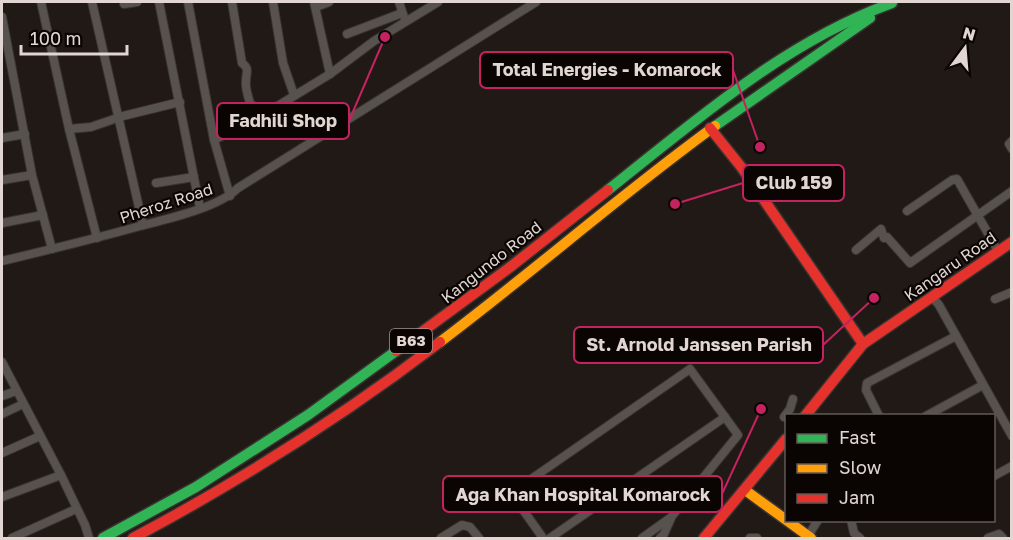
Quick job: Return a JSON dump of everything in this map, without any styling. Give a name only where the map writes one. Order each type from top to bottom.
[{"type":"main road","name":"Kangundo Road","points":[[133,538],[233,483],[388,381],[466,323],[710,128],[893,2]]},
{"type":"main road","name":"Kangundo Road","points":[[103,538],[196,486],[308,415],[500,275],[701,117],[800,46],[867,12],[893,2]]},
{"type":"main road","points":[[710,128],[742,168],[863,344]]},
{"type":"main road","name":"Kangaru Road","points":[[807,414],[863,344],[1011,242]]},
{"type":"main road","points":[[704,538],[785,440]]},
{"type":"main road","points":[[745,490],[785,519]]},
{"type":"main road","points":[[789,522],[809,537]]},
{"type":"street","points":[[41,2],[69,129],[97,238]]},
{"type":"street","points":[[92,2],[143,225]]},
{"type":"street","points":[[124,4],[137,2]]},
{"type":"street","points":[[159,2],[200,208]]},
{"type":"street","points":[[188,2],[214,140],[230,196]]},
{"type":"street","points":[[232,2],[242,63],[247,66],[249,103],[253,106],[258,118]]},
{"type":"street","points":[[273,2],[283,63],[294,95]]},
{"type":"street","points":[[329,2],[315,4],[330,74]]},
{"type":"street","points":[[399,2],[407,21]]},
{"type":"street","points":[[214,140],[258,118],[330,74],[374,41],[438,2]]},
{"type":"street","name":"Pheroz Road","points":[[2,261],[143,225],[200,208],[230,196],[238,188],[536,2]]},
{"type":"street","points":[[347,34],[402,13]]},
{"type":"street","points":[[2,17],[32,175],[52,249]]},
{"type":"street","points":[[69,129],[91,128],[119,117],[180,102]]},
{"type":"street","points":[[2,138],[25,134]]},
{"type":"street","points":[[1011,141],[1009,144],[1011,149]]},
{"type":"street","points":[[2,180],[32,175]]},
{"type":"street","points":[[156,183],[194,177]]},
{"type":"street","points":[[907,212],[957,179],[998,251]]},
{"type":"street","points":[[856,250],[881,229],[884,238],[887,237],[910,263],[1011,191]]},
{"type":"street","points":[[2,223],[43,215]]},
{"type":"street","points":[[995,299],[1011,292]]},
{"type":"street","points":[[932,297],[939,305],[1011,436]]},
{"type":"street","points":[[878,414],[866,390],[867,383],[956,336]]},
{"type":"street","points":[[3,368],[61,475],[89,538]]},
{"type":"street","points":[[543,538],[511,493],[689,369],[692,370],[738,435],[672,516],[664,534],[642,538]]},
{"type":"street","points":[[939,413],[983,386]]},
{"type":"street","points":[[2,396],[16,391]]},
{"type":"street","points":[[786,414],[793,399]]},
{"type":"street","points":[[2,414],[23,404]]},
{"type":"street","points":[[550,538],[725,417]]},
{"type":"street","points":[[2,453],[40,436]]},
{"type":"street","points":[[995,475],[1011,466]]},
{"type":"street","points":[[2,497],[61,475]]},
{"type":"street","points":[[12,538],[76,509]]},
{"type":"street","points":[[809,537],[817,522]]},
{"type":"street","points":[[851,522],[854,533],[860,538]]},
{"type":"street","points":[[441,538],[462,525],[470,527],[479,538]]},
{"type":"street","points":[[988,538],[999,534],[1003,538]]},
{"type":"street","points":[[750,538],[757,538]]},
{"type":"traffic: fast","points":[[608,190],[708,110],[778,61],[853,19],[892,3]]},
{"type":"traffic: fast","points":[[715,126],[870,18]]},
{"type":"traffic: fast","points":[[103,538],[196,487],[308,415],[396,351]]},
{"type":"traffic: slow","points":[[440,342],[715,126]]},
{"type":"traffic: slow","points":[[745,490],[785,519]]},
{"type":"traffic: slow","points":[[789,522],[811,538]]},
{"type":"traffic: jam","points":[[710,128],[742,168],[863,344]]},
{"type":"traffic: jam","points":[[396,351],[509,268],[608,190]]},
{"type":"traffic: jam","points":[[807,414],[863,344],[1012,242]]},
{"type":"traffic: jam","points":[[133,538],[212,494],[328,422],[440,342]]},
{"type":"traffic: jam","points":[[704,538],[785,440]]},
{"type":"place","name":"Fadhili Shop","points":[[385,37]]},
{"type":"place","name":"Total Energies - Komarock","points":[[760,147]]},
{"type":"place","name":"Club 159","points":[[675,204]]},
{"type":"place","name":"St. Arnold Janssen Parish","points":[[874,298]]},
{"type":"place","name":"Aga Khan Hospital Komarock","points":[[761,409]]}]
